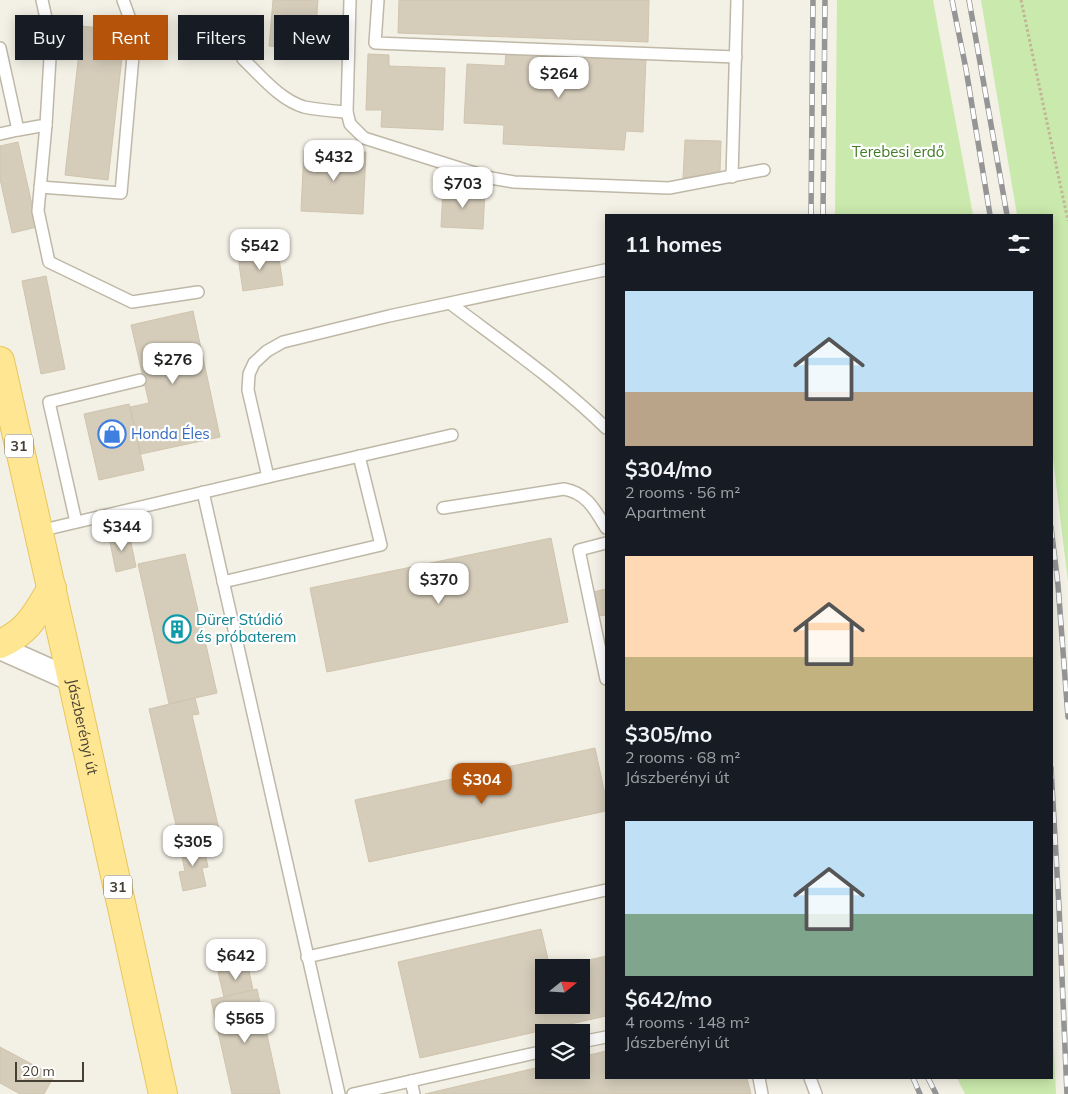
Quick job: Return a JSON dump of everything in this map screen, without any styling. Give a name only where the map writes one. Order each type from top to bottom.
[{"type":"main road","name":"Jászberényi út","points":[[0,361],[6,410],[39,531],[163,1094]]},
{"type":"main road","points":[[0,646],[15,637],[31,622],[52,588]]},
{"type":"street","points":[[0,646],[72,680]]},
{"type":"lane","points":[[42,0],[51,41],[38,210],[49,262],[132,302],[198,292]]},
{"type":"lane","points":[[40,187],[121,193],[135,32],[124,0]]},
{"type":"lane","points":[[350,0],[347,112],[350,124],[364,138],[491,178],[514,182],[669,188],[764,170]]},
{"type":"lane","points":[[378,0],[376,43],[736,57]]},
{"type":"lane","points":[[732,177],[737,0]]},
{"type":"lane","points":[[0,48],[18,130]]},
{"type":"lane","points":[[244,60],[292,102],[318,109],[347,112]]},
{"type":"lane","points":[[0,134],[46,125]]},
{"type":"lane","points":[[268,477],[248,390],[249,374],[254,363],[267,351],[283,342],[390,316],[605,270]]},
{"type":"lane","points":[[451,304],[580,402],[605,427]]},
{"type":"lane","points":[[76,522],[49,402],[140,380]]},
{"type":"lane","points":[[39,531],[452,435]]},
{"type":"lane","points":[[224,582],[380,545],[359,456]]},
{"type":"lane","points":[[443,508],[564,489],[575,491],[582,495],[605,526]]},
{"type":"lane","points":[[203,492],[339,1094]]},
{"type":"lane","points":[[605,544],[579,550],[605,674]]},
{"type":"lane","points":[[308,957],[605,890]]},
{"type":"lane","points":[[590,1040],[605,1037]]},
{"type":"lane","points":[[353,1094],[535,1053]]},
{"type":"lane","points":[[759,1079],[762,1094]]},
{"type":"lane","points":[[810,1079],[816,1094]]},
{"type":"lane","points":[[411,1081],[414,1094]]},
{"type":"path","points":[[1021,0],[1068,221]]},
{"type":"green space","name":"Terebesi erdő","points":[[837,0],[933,0],[973,214],[835,214]]},
{"type":"green space","points":[[981,0],[1068,0],[1068,582],[1053,458],[1053,214],[1017,214]]},
{"type":"green space","points":[[1053,1029],[1056,1094],[965,1094],[958,1079],[1053,1079]]},
{"type":"building","points":[[273,0],[318,0],[317,15],[274,15],[274,46],[269,46]]},
{"type":"building","points":[[399,0],[649,0],[648,42],[398,33]]},
{"type":"building","points":[[83,26],[93,27],[93,60],[122,60],[108,180],[65,175],[78,60],[83,60]]},
{"type":"building","points":[[506,50],[646,57],[643,132],[626,131],[624,150],[503,144],[504,125],[464,123],[467,64],[505,66]]},
{"type":"building","points":[[368,54],[389,55],[389,66],[445,68],[443,130],[381,127],[382,110],[366,110]]},
{"type":"building","points":[[685,140],[721,141],[720,172],[683,178]]},
{"type":"building","points":[[18,142],[37,227],[12,233],[0,179],[0,146]]},
{"type":"building","points":[[304,150],[366,152],[363,214],[301,211]]},
{"type":"building","points":[[443,189],[485,190],[483,229],[441,227]]},
{"type":"building","points":[[278,251],[283,285],[243,291],[238,257]]},
{"type":"building","points":[[46,276],[65,369],[41,374],[22,281]]},
{"type":"building","points":[[193,311],[220,437],[141,454],[130,407],[149,403],[131,325]]},
{"type":"building","name":"Honda Éles","points":[[129,404],[144,470],[99,480],[84,414]]},
{"type":"building","points":[[129,533],[136,567],[116,572],[109,537]]},
{"type":"building","points":[[551,538],[568,622],[327,672],[310,588]]},
{"type":"building","name":"Dürer Stúdió és próbaterem","points":[[185,554],[217,693],[169,704],[138,564]]},
{"type":"building","points":[[605,589],[605,615],[599,616],[593,592]]},
{"type":"building","points":[[195,698],[199,714],[192,715],[219,829],[179,838],[149,709]]},
{"type":"building","points":[[595,748],[605,794],[605,811],[369,862],[355,800]]},
{"type":"building","points":[[203,843],[208,867],[202,868],[206,886],[183,891],[179,872],[185,871],[180,848]]},
{"type":"building","points":[[541,929],[548,959],[535,959],[535,1014],[590,1014],[590,960],[605,956],[605,1016],[571,1024],[535,1024],[535,1032],[420,1058],[398,962]]},
{"type":"building","points":[[248,966],[253,990],[224,997],[218,972]]},
{"type":"building","points":[[257,989],[280,1094],[232,1094],[211,1000]]},
{"type":"building","points":[[0,1047],[54,1076],[44,1094],[20,1094],[0,1083]]},
{"type":"building","points":[[605,1051],[605,1079],[747,1079],[751,1094],[425,1094],[535,1068],[535,1079],[590,1079],[590,1055]]},
{"type":"railway","points":[[811,214],[813,0]]},
{"type":"railway","points":[[823,214],[825,0]]},
{"type":"railway","points":[[952,0],[966,69],[990,214]]},
{"type":"railway","points":[[969,0],[1007,214]]},
{"type":"railway","points":[[1053,544],[1068,717]]},
{"type":"railway","points":[[1053,803],[1067,1094]]},
{"type":"railway","points":[[913,1079],[920,1094]]},
{"type":"railway","points":[[928,1079],[936,1094]]},
{"type":"place","name":"Honda Éles","points":[[112,434]]},
{"type":"place","name":"Dürer Stúdió és próbaterem","points":[[177,629]]}]
